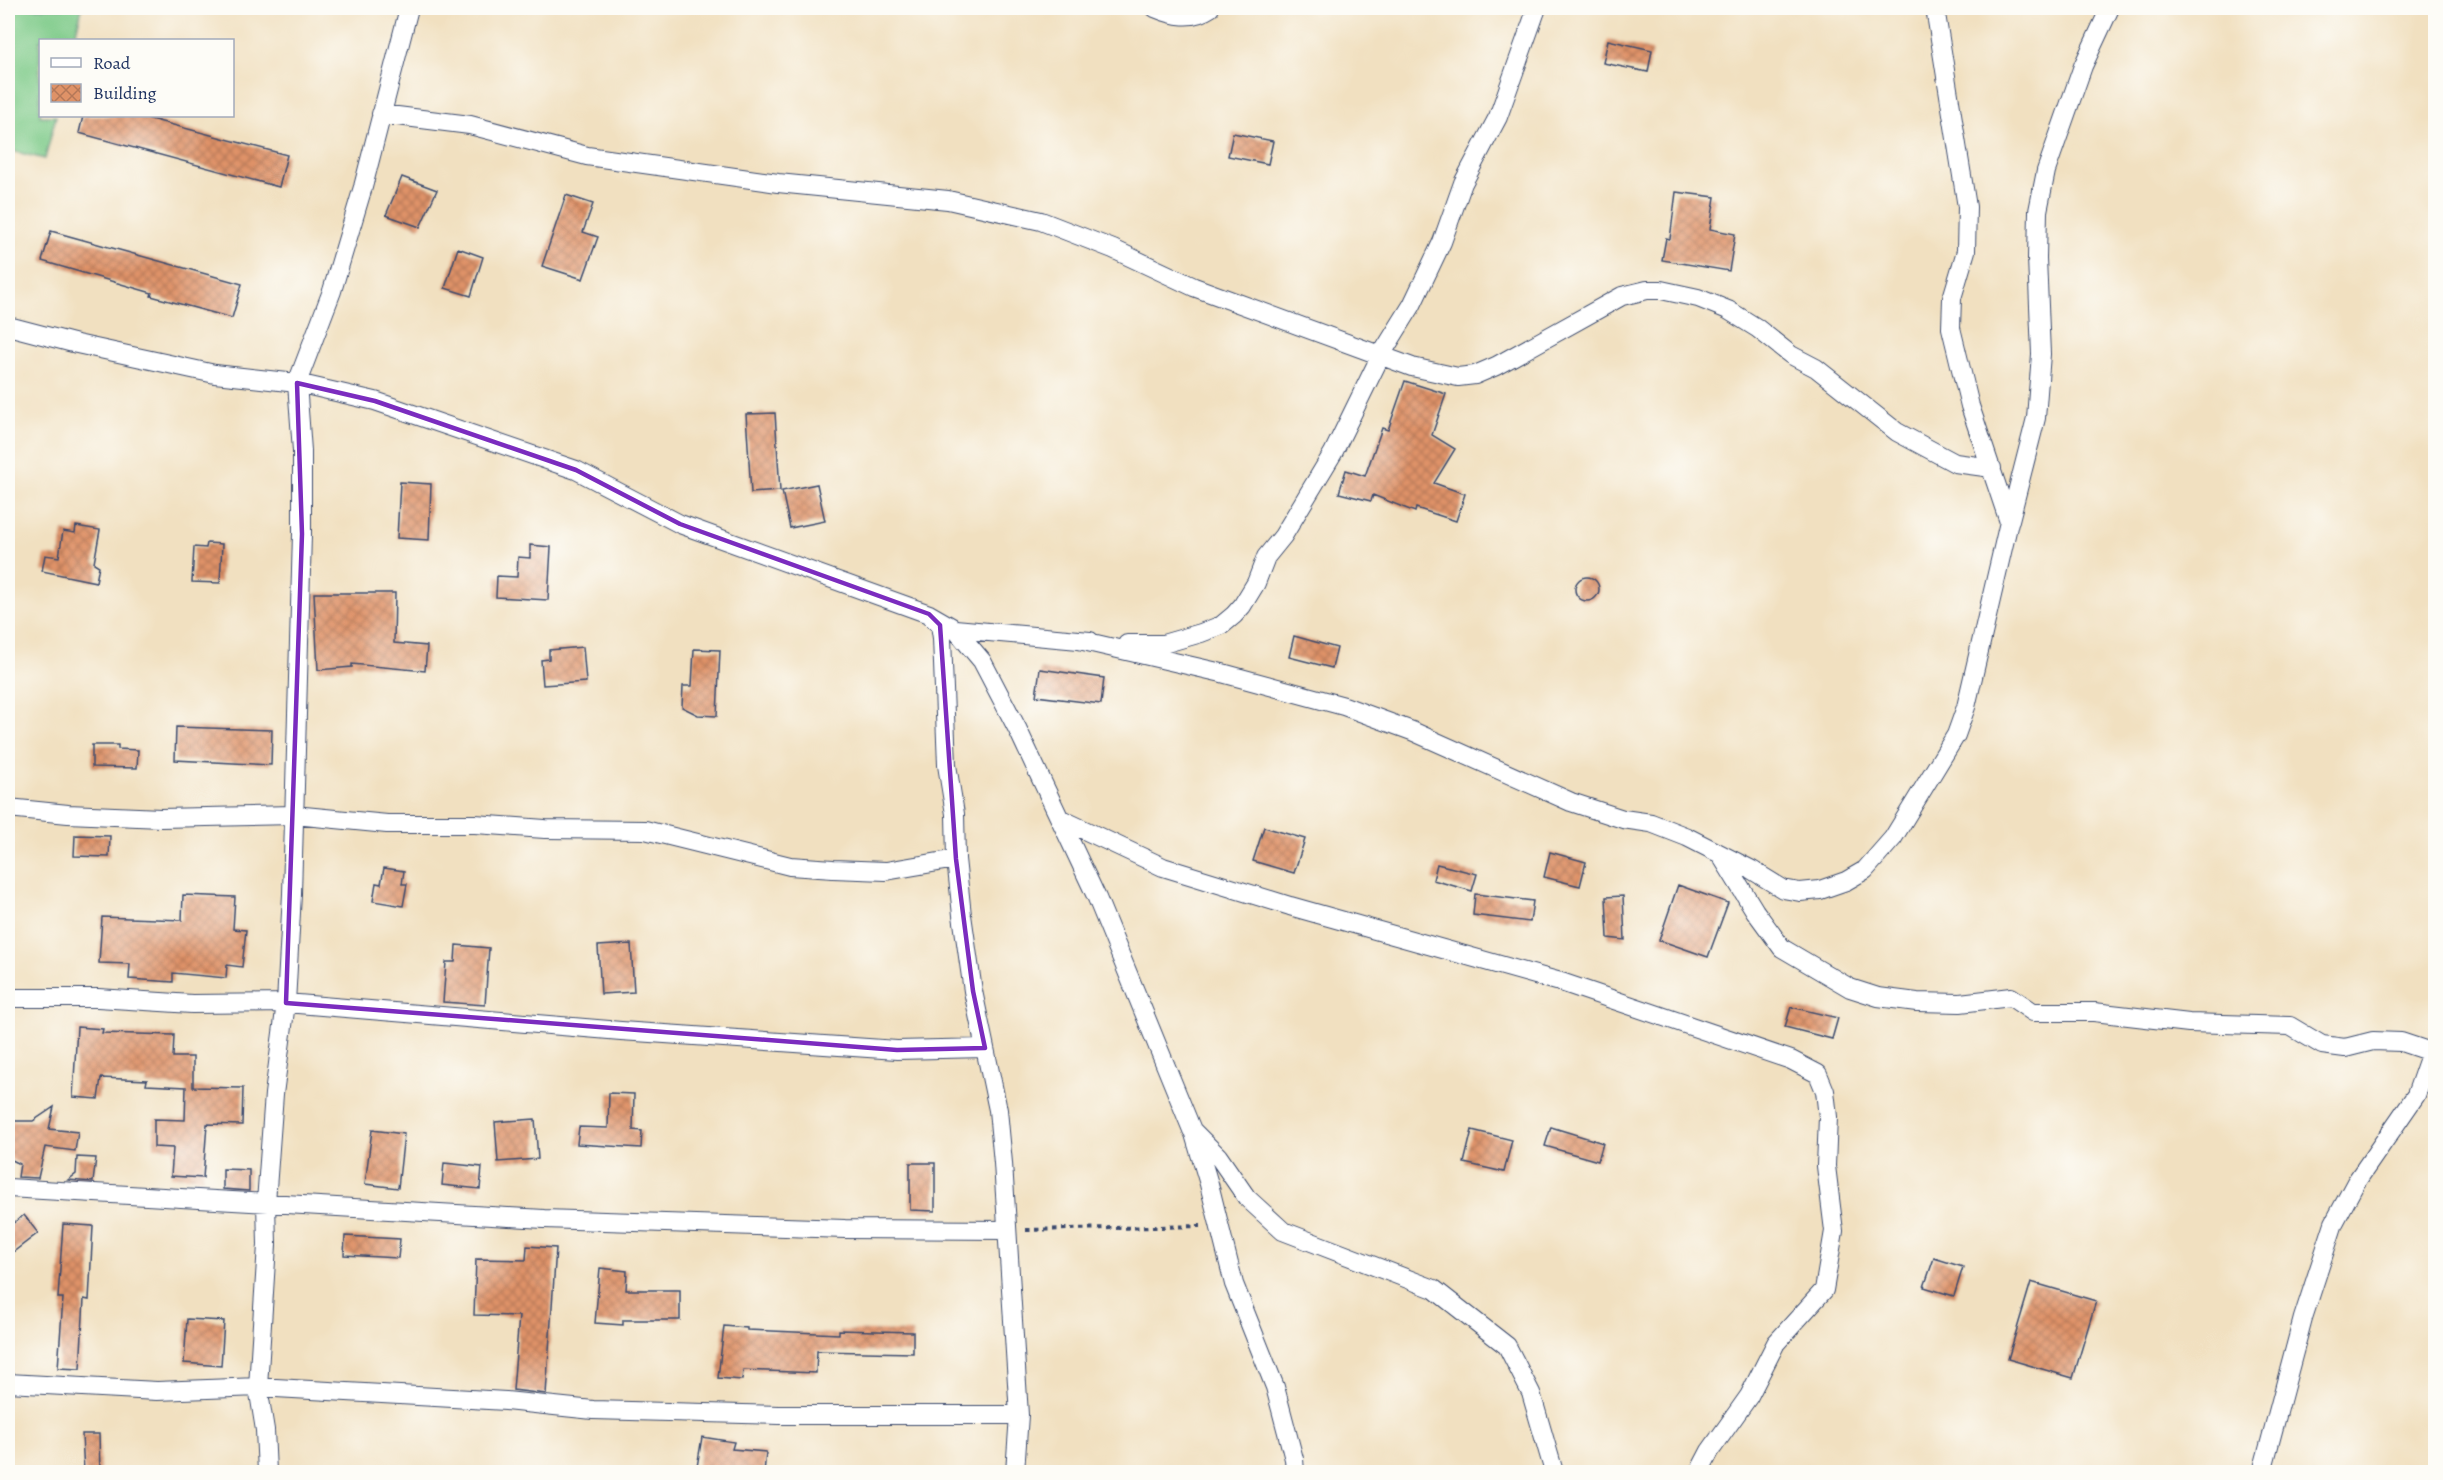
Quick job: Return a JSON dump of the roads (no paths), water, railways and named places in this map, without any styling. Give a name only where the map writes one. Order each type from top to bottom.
[{"type":"street","points":[[267,1473],[265,1430],[258,1387],[267,1245],[266,1202],[274,1094],[286,1003],[292,894],[302,534],[302,451],[297,383],[332,291],[363,187],[409,8]]},
{"type":"street","points":[[1155,8],[1178,16],[1187,16],[1210,8]]},
{"type":"street","points":[[955,629],[1079,640],[1163,644],[1222,625],[1234,615],[1256,584],[1266,557],[1294,519],[1333,453],[1381,355],[1412,305],[1442,242],[1463,183],[1498,117],[1537,8]]},
{"type":"street","points":[[1935,8],[1967,207],[1966,251],[1952,298],[1951,328],[1970,406],[2009,522]]},
{"type":"street","points":[[1079,640],[1222,673],[1344,706],[1412,731],[1571,802],[1623,819],[1651,823],[1687,837],[1752,870],[1783,889],[1800,892],[1820,890],[1846,881],[1865,870],[1893,838],[1956,735],[1966,708],[2009,522],[2036,418],[2041,354],[2037,258],[2038,211],[2046,171],[2083,66],[2109,8]]},
{"type":"street","points":[[381,114],[470,125],[588,156],[777,183],[948,200],[1041,221],[1113,249],[1194,287],[1412,367],[1458,377],[1475,375],[1533,347],[1622,296],[1647,290],[1661,290],[1714,303],[1734,313],[1791,355],[1816,368],[1897,432],[1955,463],[1992,468]]},
{"type":"street","points":[[8,326],[77,344],[215,374],[297,383],[375,400],[576,470],[680,524],[929,615],[955,629],[982,662],[1061,819],[1097,898],[1192,1130],[1209,1184],[1234,1284],[1275,1387],[1294,1459],[1294,1473]]},
{"type":"street","points":[[929,615],[940,625],[942,638],[947,765],[955,814],[956,859],[973,991],[998,1110],[1019,1415],[1015,1473]]},
{"type":"street","points":[[8,808],[68,814],[161,818],[294,816],[387,824],[475,824],[546,829],[645,831],[801,867],[886,871],[956,859]]},
{"type":"street","points":[[1061,819],[1163,867],[1290,906],[1564,983],[1791,1060],[1818,1074],[1826,1091],[1828,1117],[1826,1166],[1834,1232],[1824,1290],[1776,1342],[1749,1396],[1710,1451],[1699,1473]]},
{"type":"street","points":[[1720,854],[1782,948],[1850,988],[1878,998],[1960,1003],[2012,998],[2033,1012],[2094,1012],[2189,1023],[2290,1026],[2322,1046],[2345,1047],[2373,1041],[2401,1042],[2431,1052],[2416,1095],[2356,1182],[2334,1223],[2303,1318],[2262,1473]]},
{"type":"street","points":[[8,998],[98,998],[192,1004],[286,1003],[609,1030],[897,1050],[986,1048]]},
{"type":"street","points":[[1192,1130],[1218,1155],[1247,1198],[1282,1232],[1434,1289],[1508,1346],[1531,1393],[1554,1473]]},
{"type":"street","points":[[8,1188],[566,1220],[845,1229],[1007,1230]]},
{"type":"street","points":[[8,1383],[157,1391],[258,1387],[506,1401],[604,1411],[779,1415],[1019,1415]]}]
